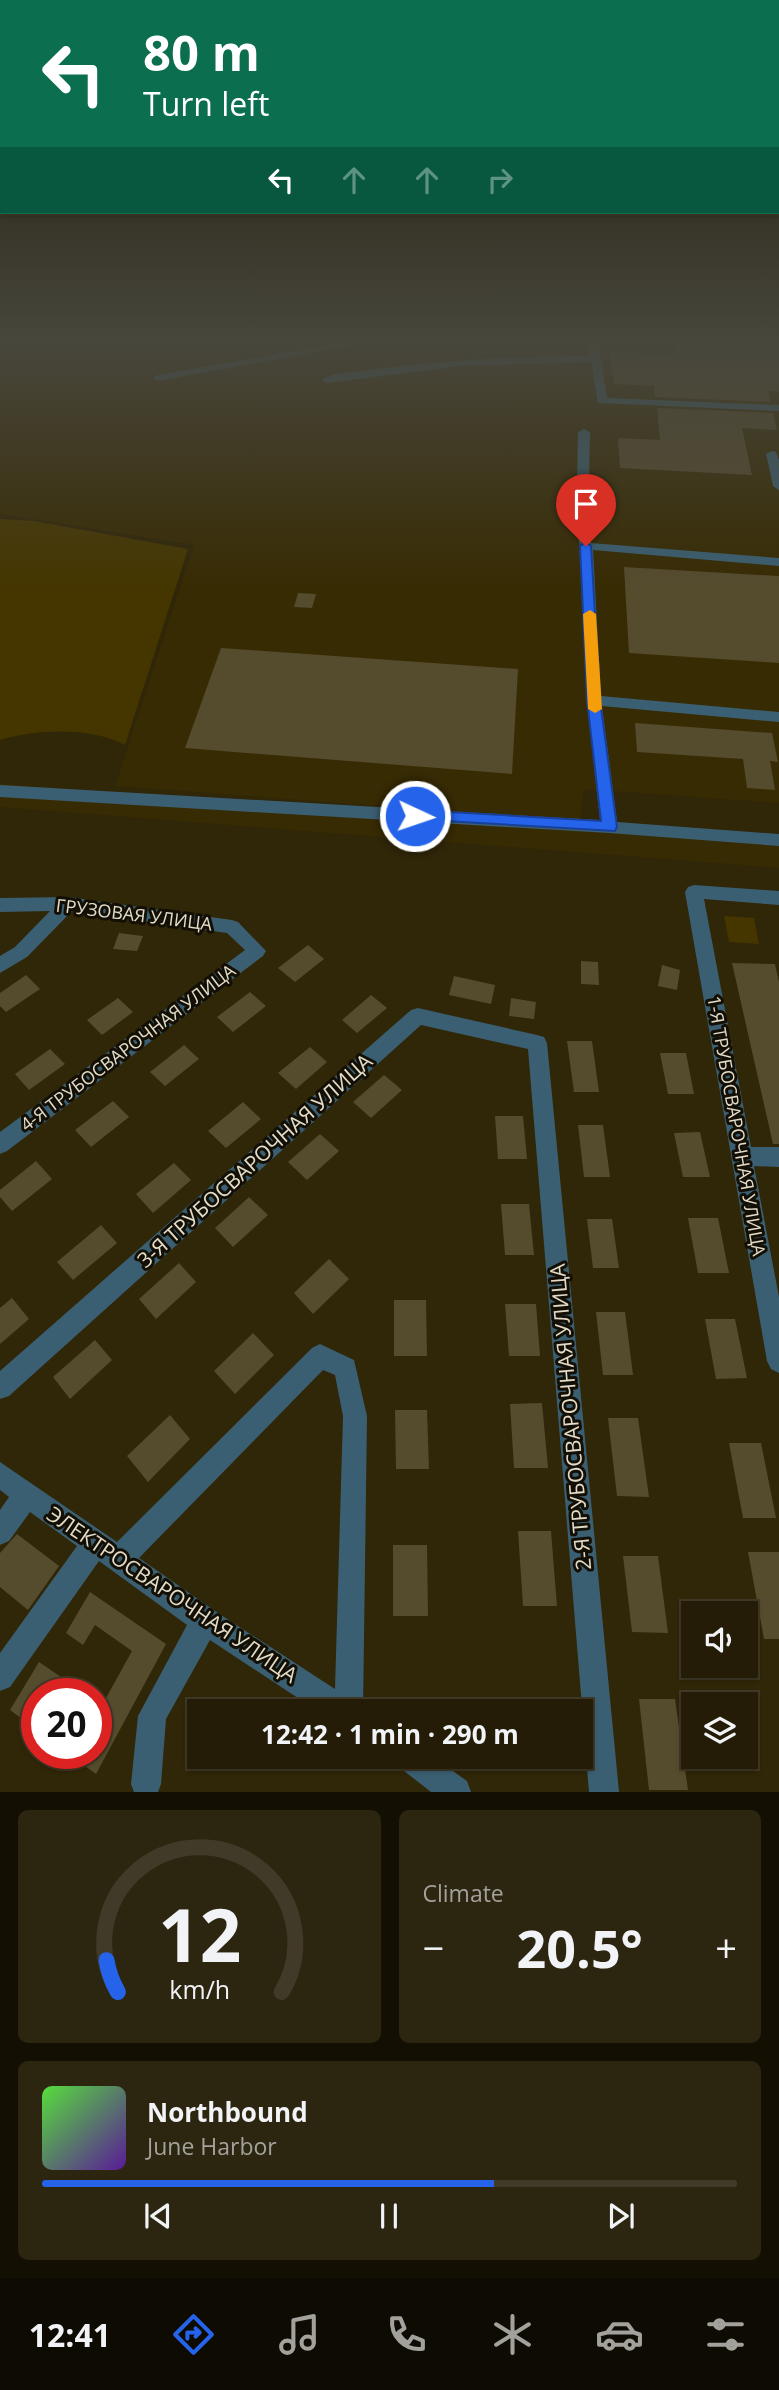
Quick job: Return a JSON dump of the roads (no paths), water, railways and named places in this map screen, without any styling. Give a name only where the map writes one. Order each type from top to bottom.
[{"type":"street","points":[[584,432],[582,530],[586,546],[594,700],[609,827]]},
{"type":"street","points":[[772,454],[779,486]]},
{"type":"street","points":[[586,546],[779,562]]},
{"type":"street","points":[[594,700],[779,718]]},
{"type":"street","points":[[0,790],[779,840]]},
{"type":"street","name":"1-Я ТРУБОСВАРОЧНАЯ УЛИЦА","points":[[779,898],[694,892],[779,1361]]},
{"type":"street","points":[[0,967],[21,952],[68,904]]},
{"type":"street","name":"ГРУЗОВАЯ УЛИЦА","points":[[0,905],[68,904],[232,927],[257,951]]},
{"type":"street","name":"4-Я ТРУБОСВАРОЧНАЯ УЛИЦА","points":[[0,1144],[257,951]]},
{"type":"street","name":"3-Я ТРУБОСВАРОЧНАЯ УЛИЦА","points":[[0,1387],[418,1016],[537,1043]]},
{"type":"street","name":"2-Я ТРУБОСВАРОЧНАЯ УЛИЦА","points":[[537,1043],[604,1791]]},
{"type":"street","points":[[742,1156],[779,1157]]},
{"type":"street","points":[[118,1560],[320,1356],[346,1368],[355,1416],[347,1699]]},
{"type":"street","name":"ЭЛЕКТРОСВАРОЧНАЯ УЛИЦА","points":[[0,1475],[205,1621],[327,1699]]},
{"type":"street","points":[[0,1532],[27,1495]]},
{"type":"street","points":[[0,1677],[95,1544]]},
{"type":"street","points":[[146,1784],[152,1716],[205,1621]]},
{"type":"street","points":[[426,1769],[456,1791]]}]
